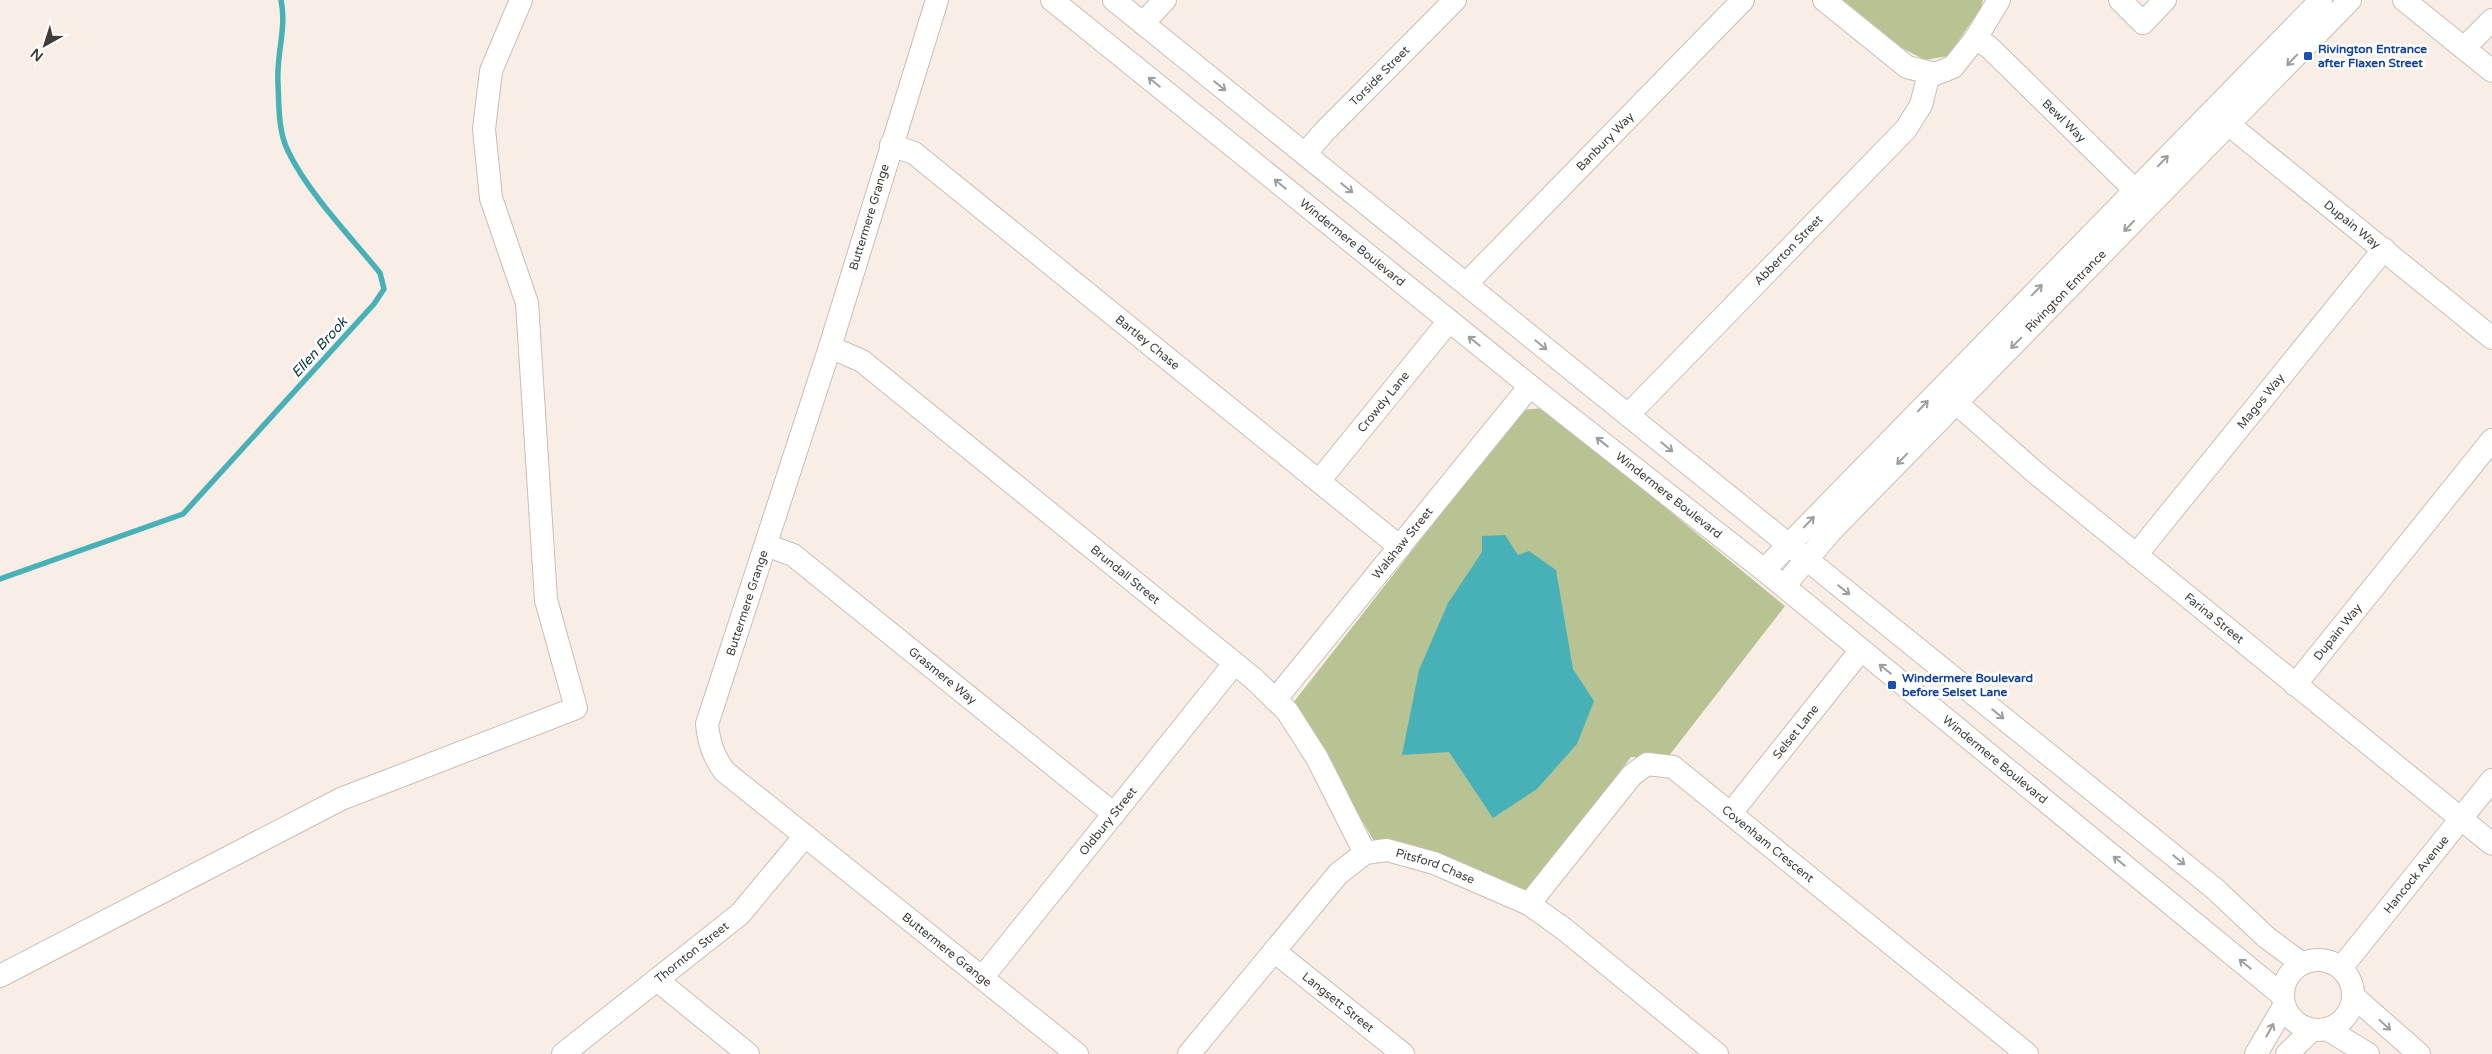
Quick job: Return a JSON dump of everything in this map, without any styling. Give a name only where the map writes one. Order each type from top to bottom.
[{"type":"street","points":[[0,976],[341,799],[576,708],[546,600],[527,303],[491,198],[484,128],[491,71],[521,0]]},
{"type":"street","name":"Buttermere Grange","points":[[937,0],[830,347],[707,724],[709,744],[714,757],[724,771],[1077,1054]]},
{"type":"street","name":"Windermere Boulevard","points":[[1052,0],[1530,386],[1784,586],[2283,1001]]},
{"type":"street","points":[[1114,0],[2215,889],[2266,937],[2301,963]]},
{"type":"street","points":[[1143,23],[1165,0]]},
{"type":"street","name":"Torside Street","points":[[1305,154],[1322,133],[1454,0]]},
{"type":"street","name":"Banbury Way","points":[[1466,284],[1743,0]]},
{"type":"street","points":[[1824,0],[1907,67],[1929,74],[1935,74],[1953,67],[1976,38],[1999,0]]},
{"type":"street","points":[[2120,0],[2142,23],[2165,0]]},
{"type":"street","name":"Rivington Entrance","points":[[2220,118],[2321,0]]},
{"type":"street","name":"Rivington Entrance","points":[[1764,570],[1788,544],[1948,396],[2220,118],[2350,0]]},
{"type":"street","points":[[2404,0],[2492,71]]},
{"type":"street","points":[[2464,48],[2492,20]]},
{"type":"street","name":"Bewl Way","points":[[1976,38],[1990,48],[2142,198]]},
{"type":"street","name":"Abberton Street","points":[[1628,415],[1906,129],[1921,105],[1929,74]]},
{"type":"street","name":"Dupain Way","points":[[2220,118],[2492,338]]},
{"type":"street","name":"Bartley Chase","points":[[891,145],[914,153],[1400,547]]},
{"type":"street","name":"Magos Way","points":[[2136,555],[2384,249]]},
{"type":"street","name":"Crowdy Lane","points":[[1319,481],[1449,321]]},
{"type":"street","name":"Brundall Street","points":[[830,347],[862,361],[1234,664],[1287,711],[1317,758],[1365,853]]},
{"type":"street","name":"Walshaw Street","points":[[1275,700],[1530,386]]},
{"type":"street","name":"Rivington Entrance","points":[[1784,586],[1948,396]]},
{"type":"street","name":"Farina Street","points":[[1948,396],[2037,474],[2492,844]]},
{"type":"street","name":"Dupain Way","points":[[2295,685],[2492,440]]},
{"type":"street","name":"Grasmere Way","points":[[766,546],[793,555],[1114,814]]},
{"type":"street","name":"Selset Lane","points":[[1731,814],[1861,650]]},
{"type":"street","name":"Oldbury Street","points":[[982,978],[1234,664]]},
{"type":"street","name":"Covenham Crescent","points":[[1529,904],[1632,775],[1647,764],[1673,767],[2027,1054]]},
{"type":"street","name":"Hancock Avenue","points":[[2341,968],[2492,780]]},
{"type":"street","name":"Thornton Street","points":[[563,1054],[740,914],[804,836]]},
{"type":"street","name":"Pitsford Chase","points":[[1365,853],[1387,850],[1434,863],[1529,904],[1564,929],[1717,1054]]},
{"type":"street","points":[[1189,1054],[1338,874],[1365,853]]},
{"type":"street","name":"Langsett Street","points":[[1274,951],[1403,1054]]},
{"type":"street","points":[[2256,1054],[2283,1001],[2284,983],[2291,971],[2301,963],[2322,960],[2341,968],[2348,976],[2353,996],[2351,1007],[2346,1017],[2320,1030],[2287,1054]]},
{"type":"street","points":[[656,980],[748,1054]]},
{"type":"street","points":[[2353,996],[2419,1054]]},
{"type":"street","points":[[2283,1001],[2296,1023],[2320,1030],[2368,1054]]},
{"type":"green space","points":[[1843,0],[1983,0],[1981,8],[1948,56],[1925,60],[1902,48]]},
{"type":"green space","points":[[1544,408],[1785,606],[1668,757],[1631,757],[1526,896],[1374,841],[1293,703],[1522,410]]},
{"type":"water","points":[[1505,535],[1518,555],[1529,551],[1556,570],[1573,669],[1594,701],[1577,744],[1537,789],[1493,818],[1449,752],[1402,755],[1419,670],[1448,603],[1482,552],[1482,536]]},
{"type":"waterway","name":"Ellen Brook","points":[[0,579],[183,514],[374,304],[384,289],[380,273],[318,199],[307,183],[288,151],[282,135],[278,83],[278,62],[283,21],[281,0]]},
{"type":"place","name":"Rivington Entrance after Flaxen Street","points":[[2308,56]]},
{"type":"place","name":"Windermere Boulevard before Selset Lane","points":[[1892,685]]}]
